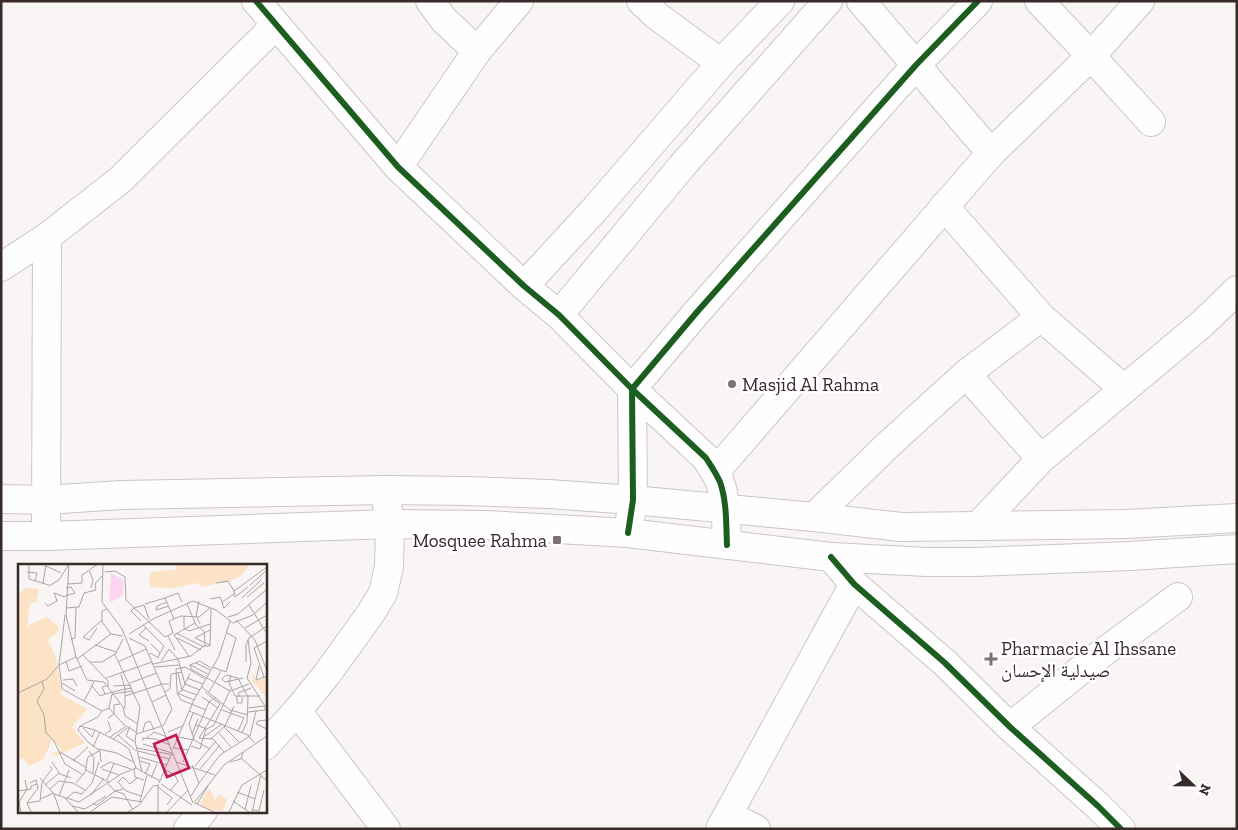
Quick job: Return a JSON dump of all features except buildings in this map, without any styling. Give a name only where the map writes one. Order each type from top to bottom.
[{"type":"street","points":[[256,1],[398,167],[524,286],[559,315],[632,389],[706,458],[720,483],[726,509],[727,545]]},
{"type":"street","points":[[430,1],[444,20],[477,50]]},
{"type":"street","points":[[398,167],[477,50],[519,1]]},
{"type":"street","points":[[524,286],[721,63],[780,1]]},
{"type":"street","points":[[559,315],[682,166],[828,1]]},
{"type":"street","points":[[861,1],[991,152]]},
{"type":"street","points":[[628,533],[633,500],[632,389],[696,312],[916,65],[978,1]]},
{"type":"street","points":[[1039,1],[1151,122]]},
{"type":"street","points":[[715,472],[991,152],[1091,56],[1140,1]]},
{"type":"street","points":[[656,6],[721,63]]},
{"type":"street","points":[[1,267],[47,237],[120,180],[276,25]]},
{"type":"street","points":[[944,206],[1041,317],[1124,390]]},
{"type":"street","points":[[46,536],[47,237]]},
{"type":"street","points":[[979,525],[1041,459],[1203,323],[1237,290]]},
{"type":"street","points":[[814,517],[889,444],[966,374],[1041,317]]},
{"type":"street","points":[[966,374],[1041,459]]},
{"type":"street","points":[[266,745],[298,711],[327,674],[372,613],[383,593],[389,567],[390,524],[385,490]]},
{"type":"street","points":[[1,499],[46,500],[121,495],[385,490],[464,491],[511,492],[633,500],[900,527],[1126,524],[1237,518]]},
{"type":"street","points":[[1,536],[390,524],[486,525],[628,533],[784,553],[831,558],[879,560],[975,562],[1130,556],[1237,549]]},
{"type":"street","points":[[831,558],[854,584],[945,664],[1010,727],[1121,829]]},
{"type":"street","points":[[756,829],[724,822],[854,584]]},
{"type":"street","points":[[1010,727],[1092,660],[1178,597]]},
{"type":"street","points":[[298,711],[386,829]]},
{"type":"street","points":[[188,829],[203,812]]},
{"type":"cycle path","points":[[256,1],[398,167],[524,286],[559,315],[632,389],[706,458],[718,479],[724,497],[727,545]]},
{"type":"cycle path","points":[[628,533],[633,500],[632,389],[697,312],[916,65],[978,1]]},
{"type":"cycle path","points":[[831,557],[854,584],[945,663],[1010,727],[1121,829]]},
{"type":"place","name":"Masjid Al Rahma","points":[[732,384]]},
{"type":"place","name":"Mosquee Rahma","points":[[557,540]]},
{"type":"place","name":"Pharmacie Al Ihssane صيدلية الإحسان","points":[[991,659]]}]
